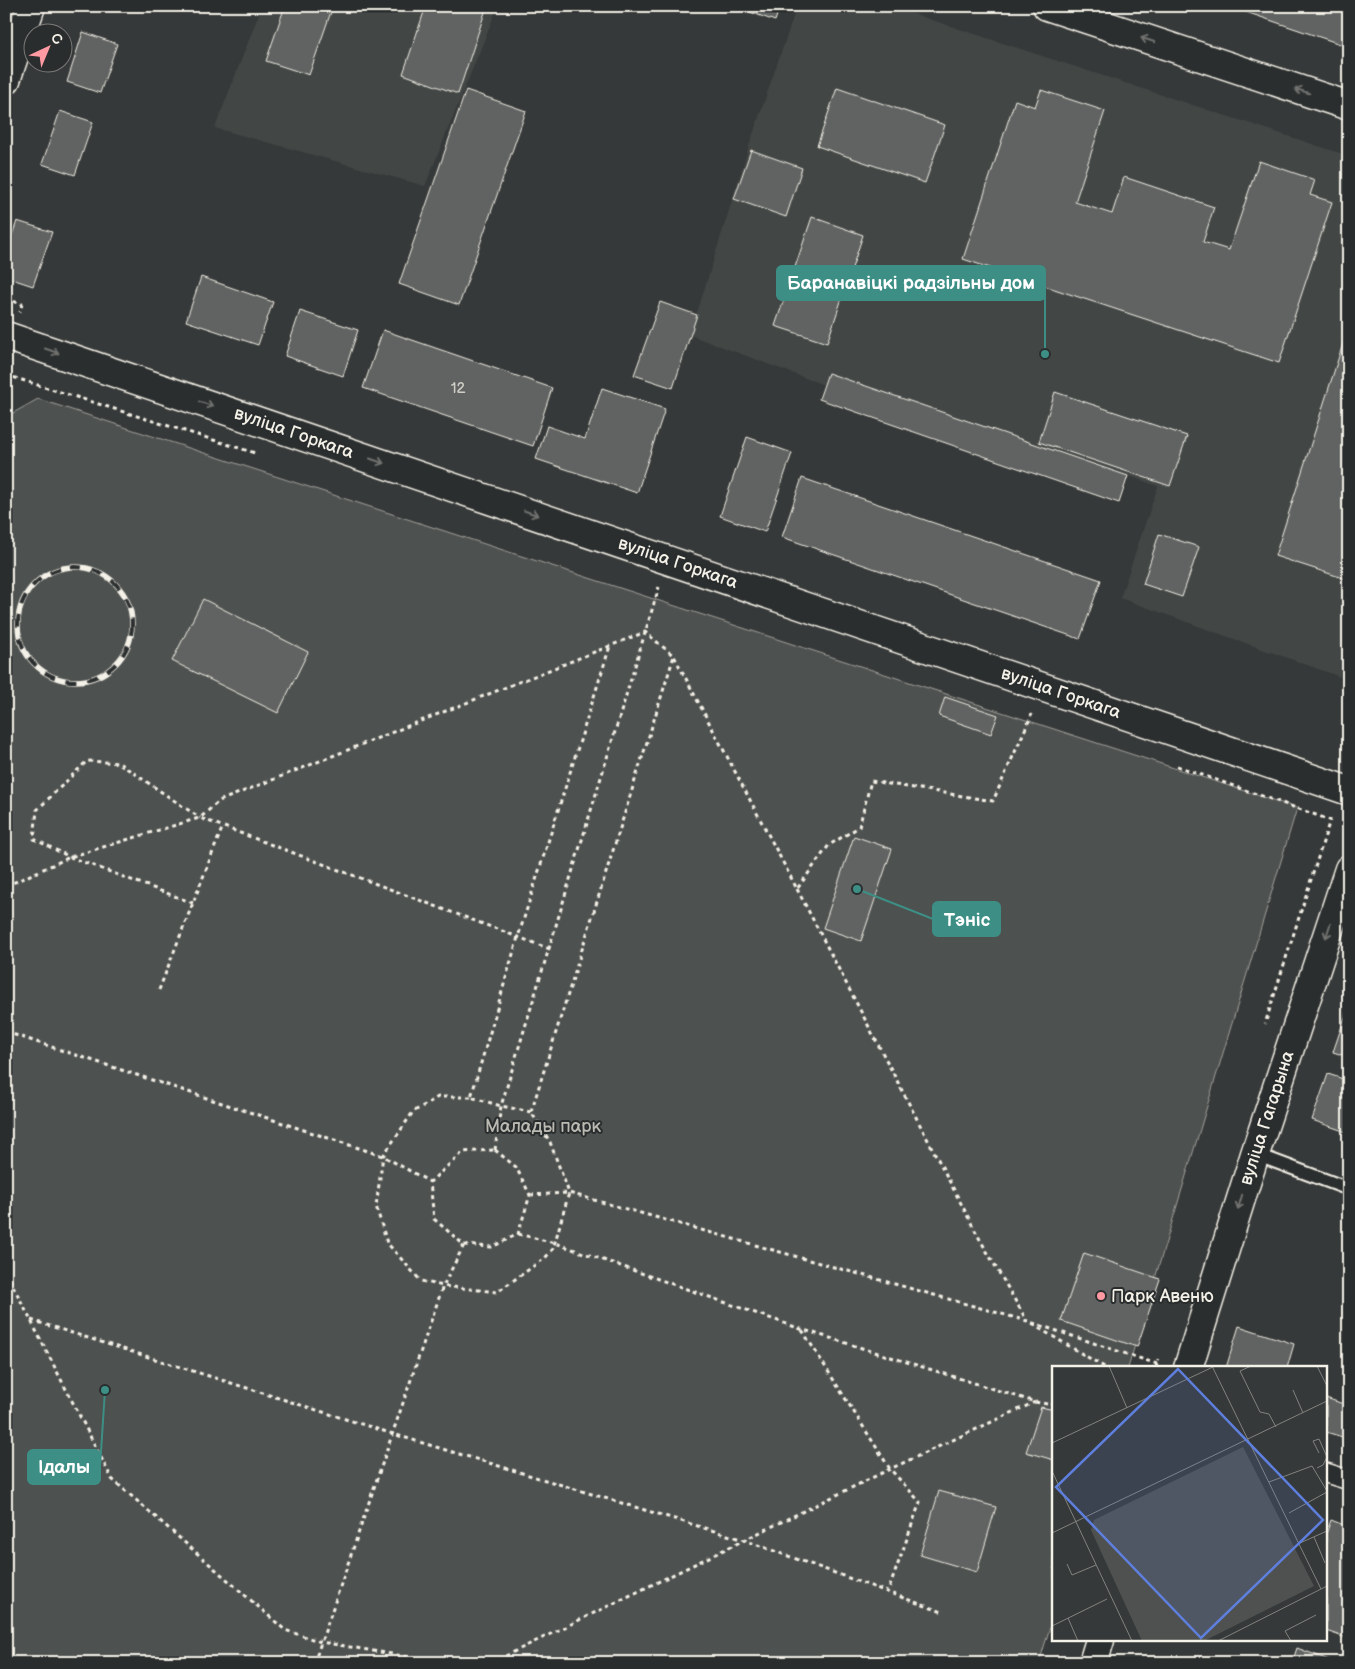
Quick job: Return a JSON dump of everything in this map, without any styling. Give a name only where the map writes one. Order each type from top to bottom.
[{"type":"street","points":[[6,80],[31,6]]},
{"type":"street","points":[[1047,6],[1349,106]]},
{"type":"street","name":"вуліца Горкага","points":[[6,336],[1349,790]]},
{"type":"street","name":"вуліца Гагарына","points":[[1189,1366],[1255,1154],[1349,868]]},
{"type":"street","points":[[1328,1474],[1349,1480]]},
{"type":"street","points":[[1092,1663],[1099,1642]]},
{"type":"lane","points":[[1255,1154],[1349,1189]]},
{"type":"path","points":[[6,375],[262,456]]},
{"type":"path","points":[[495,1150],[501,1106],[661,581]]},
{"type":"path","points":[[6,886],[70,857],[200,818],[219,801],[645,632]]},
{"type":"path","points":[[645,632],[674,656],[978,1236],[1027,1321],[1103,1366]]},
{"type":"path","points":[[471,1097],[518,938],[610,645]]},
{"type":"path","points":[[531,1112],[674,656]]},
{"type":"path","points":[[1024,711],[1041,717]]},
{"type":"path","points":[[797,889],[829,845],[859,827],[871,781],[993,801],[1032,714]]},
{"type":"path","points":[[192,903],[70,857],[34,840],[37,810],[87,761],[118,762],[200,818],[550,949]]},
{"type":"path","points":[[1171,764],[1330,820],[1264,1027]]},
{"type":"path","points":[[159,990],[223,826]]},
{"type":"path","points":[[6,1032],[383,1156],[430,1182]]},
{"type":"path","points":[[438,1097],[471,1097],[501,1106],[531,1112],[550,1142],[569,1193],[553,1249],[546,1258],[497,1292],[443,1286],[421,1281],[387,1243],[376,1206],[383,1156],[413,1112],[438,1097]]},
{"type":"path","points":[[430,1182],[463,1152],[495,1150],[516,1167],[530,1196],[518,1234]]},
{"type":"path","points":[[430,1182],[434,1219],[464,1245],[492,1247],[518,1234],[555,1242],[802,1329],[1035,1402],[1052,1405]]},
{"type":"path","points":[[530,1196],[569,1193],[1027,1321],[1156,1366],[1160,1355]]},
{"type":"path","points":[[314,1663],[443,1286],[464,1245]]},
{"type":"path","points":[[6,1272],[112,1478],[285,1630],[321,1642],[444,1663]]},
{"type":"path","points":[[31,1320],[392,1434],[744,1540],[945,1612]]},
{"type":"path","points":[[802,1329],[890,1468],[920,1502],[888,1592]]},
{"type":"path","points":[[491,1663],[890,1468],[1035,1402]]},
{"type":"shaded area","points":[[262,6],[498,6],[425,186],[215,128]]},
{"type":"shaded area","points":[[797,6],[889,6],[1349,156],[1349,671],[1346,679],[1120,598],[1158,486],[829,373],[824,385],[690,335],[751,140]]},
{"type":"green space","name":"Малады парк","points":[[38,399],[1297,808],[1129,1366],[1052,1366],[1052,1621],[1039,1663],[6,1663],[6,417]]},
{"type":"building","points":[[285,6],[333,6],[309,75],[266,61]]},
{"type":"building","points":[[426,6],[487,6],[458,94],[403,74]]},
{"type":"building","points":[[733,6],[780,6],[775,21]]},
{"type":"building","points":[[1241,6],[1349,6],[1349,47],[1240,10]]},
{"type":"building","points":[[83,32],[117,44],[100,93],[67,82],[70,72],[72,72]]},
{"type":"building","points":[[837,88],[945,125],[925,183],[817,146]]},
{"type":"building","points":[[466,90],[526,111],[459,305],[399,284]]},
{"type":"building","points":[[1041,90],[1105,111],[1075,202],[1112,214],[1124,177],[1214,207],[1203,242],[1229,250],[1259,161],[1315,180],[1310,195],[1332,202],[1279,363],[963,259],[1015,100],[1035,107]]},
{"type":"building","points":[[60,111],[93,122],[75,175],[42,164]]},
{"type":"building","points":[[751,150],[802,168],[786,217],[734,199]]},
{"type":"building","points":[[812,217],[863,235],[827,343],[775,326]]},
{"type":"building","points":[[17,221],[52,232],[33,286],[6,277],[6,253]]},
{"type":"building","points":[[201,277],[273,302],[258,345],[186,321]]},
{"type":"building","points":[[660,302],[697,315],[673,388],[634,375]]},
{"type":"building","points":[[300,311],[358,330],[343,376],[285,356]]},
{"type":"building","points":[[1349,325],[1349,580],[1275,556]]},
{"type":"building","points":[[383,330],[552,388],[533,446],[363,388]]},
{"type":"building","points":[[828,373],[1128,476],[1119,503],[819,399]]},
{"type":"building","points":[[602,388],[665,409],[637,493],[536,459],[547,426],[585,439]]},
{"type":"building","points":[[1055,392],[1187,436],[1170,486],[1039,442]]},
{"type":"building","points":[[747,437],[792,453],[765,532],[720,516]]},
{"type":"building","points":[[802,478],[1101,580],[1080,639],[782,537]]},
{"type":"building","points":[[1159,534],[1199,547],[1182,597],[1143,584]]},
{"type":"building","points":[[203,599],[308,652],[278,713],[172,661]]},
{"type":"building","points":[[945,697],[998,715],[991,734],[939,716]]},
{"type":"building","points":[[854,836],[892,849],[861,941],[823,928]]},
{"type":"building","points":[[1349,1005],[1349,1057],[1333,1052]]},
{"type":"building","points":[[1328,1074],[1349,1081],[1349,1133],[1312,1120]]},
{"type":"building","points":[[1084,1253],[1160,1279],[1137,1347],[1061,1321]]},
{"type":"building","points":[[1239,1326],[1294,1344],[1288,1366],[1227,1366]]},
{"type":"building","points":[[1328,1399],[1349,1406],[1349,1439],[1328,1433]]},
{"type":"building","points":[[1041,1407],[1052,1410],[1052,1459],[1026,1452]]},
{"type":"building","points":[[939,1491],[996,1507],[977,1572],[920,1555]]},
{"type":"building","points":[[1331,1520],[1349,1527],[1349,1639],[1328,1632],[1328,1528]]},
{"type":"building","points":[[1297,1648],[1337,1663],[1292,1663]]},
{"type":"railway","points":[[75,567],[97,571],[115,584],[128,602],[132,624],[128,646],[115,664],[97,677],[75,681],[53,677],[35,664],[22,646],[18,624],[22,602],[35,584],[53,571],[75,567]]},
{"type":"place","name":"Баранавіцкі радзільны дом","points":[[1045,354]]},
{"type":"place","name":"Тэніс","points":[[857,889]]},
{"type":"place","name":"Парк Авеню","points":[[1101,1296]]},
{"type":"place","name":"Ідалы","points":[[105,1390]]}]
